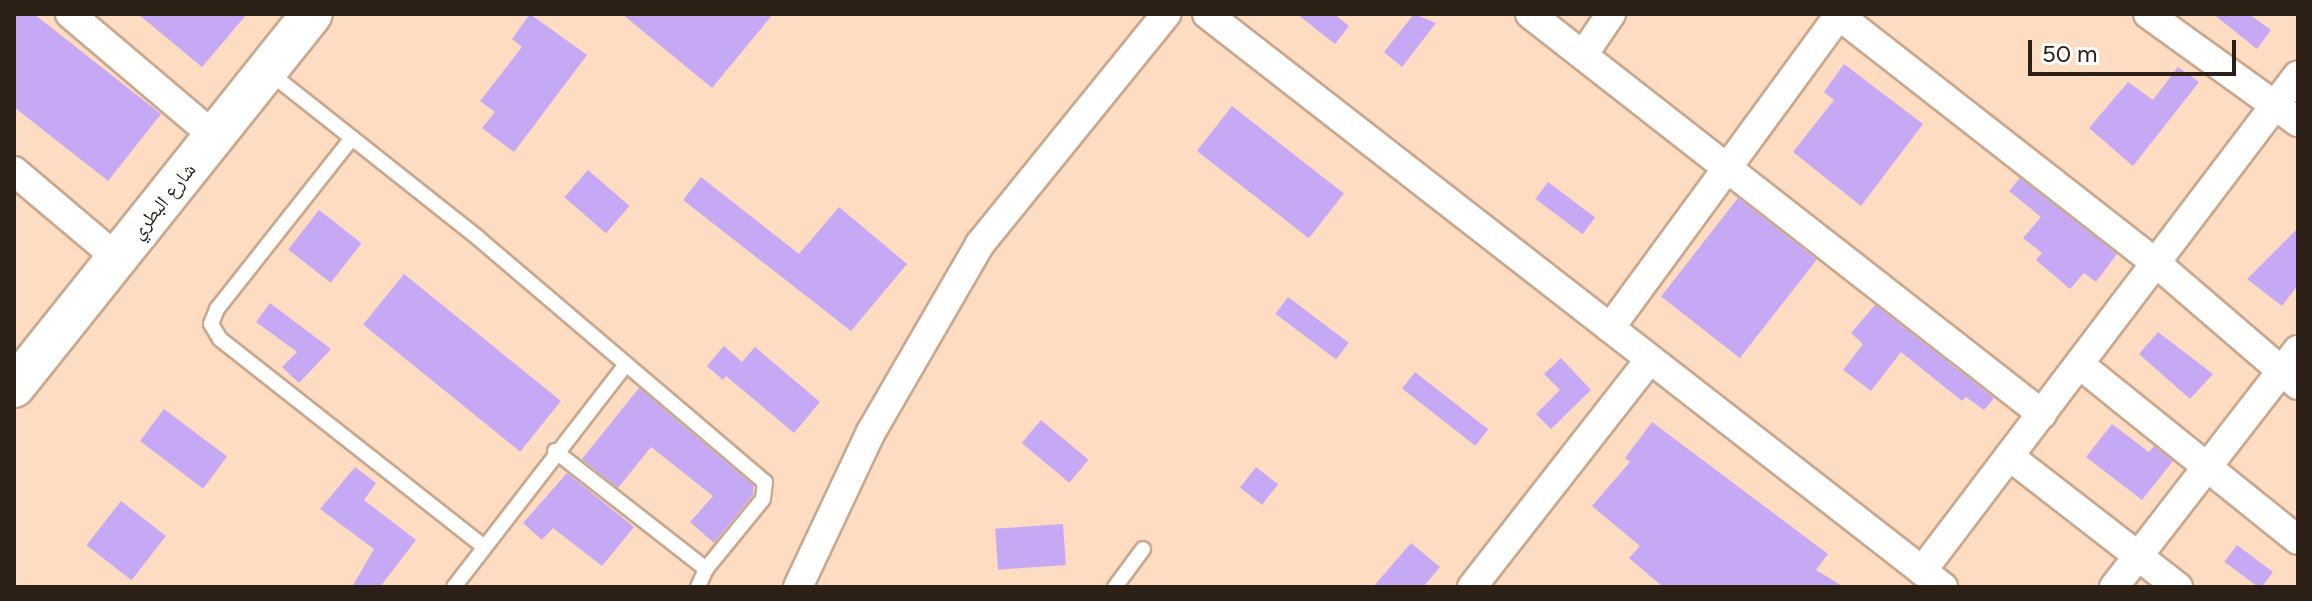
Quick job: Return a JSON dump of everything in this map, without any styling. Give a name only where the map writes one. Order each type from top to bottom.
[{"type":"main road","name":"شارع البطري","points":[[14,387],[312,14]]},
{"type":"street","points":[[70,14],[214,136]]},
{"type":"street","points":[[798,587],[871,432],[980,244],[1166,14]]},
{"type":"street","points":[[1207,14],[1932,579],[2009,456],[2298,75]]},
{"type":"street","points":[[1530,14],[2042,414]]},
{"type":"street","points":[[1583,55],[1611,14]]},
{"type":"street","points":[[1610,328],[1730,169],[1839,14],[2292,369],[2206,469],[2114,587]]},
{"type":"street","points":[[2148,14],[2298,122]]},
{"type":"street","points":[[14,171],[117,258]]},
{"type":"street","points":[[1472,587],[1650,359]]},
{"type":"street","points":[[2079,364],[2298,540]]},
{"type":"street","points":[[2009,456],[2178,587]]},
{"type":"lane","points":[[266,71],[478,238],[624,367],[765,482],[763,499],[706,569],[698,587]]},
{"type":"lane","points":[[352,138],[217,309],[211,324],[220,339],[482,545]]},
{"type":"lane","points":[[454,587],[482,545],[624,367]]},
{"type":"lane","points":[[555,451],[706,569]]},
{"type":"lane","points":[[1115,587],[1143,549]]},
{"type":"building","points":[[14,14],[34,14],[161,114],[108,181],[14,107]]},
{"type":"building","points":[[138,14],[247,14],[202,67]]},
{"type":"building","points":[[530,14],[587,55],[514,152],[482,128],[495,112],[480,101],[522,47],[512,39]]},
{"type":"building","points":[[622,14],[773,14],[712,88]]},
{"type":"building","points":[[1297,14],[1334,14],[1349,26],[1335,44]]},
{"type":"building","points":[[1414,14],[1436,23],[1402,67],[1384,52]]},
{"type":"building","points":[[2213,14],[2249,14],[2271,30],[2257,49]]},
{"type":"building","points":[[1844,64],[1923,124],[1861,206],[1793,152],[1834,100],[1824,92]]},
{"type":"building","points":[[2178,67],[2199,82],[2133,166],[2089,128],[2128,82],[2153,100]]},
{"type":"building","points":[[1232,106],[1344,193],[1309,238],[1197,151]]},
{"type":"building","points":[[588,170],[630,206],[606,233],[564,197]]},
{"type":"building","points":[[701,177],[799,254],[839,207],[907,264],[851,331],[683,200]]},
{"type":"building","points":[[2020,178],[2117,254],[2096,282],[2084,273],[2070,289],[2036,260],[2042,253],[2023,238],[2041,217],[2009,191]]},
{"type":"building","points":[[1548,182],[1595,218],[1582,234],[1535,199]]},
{"type":"building","points":[[1738,198],[1817,260],[1740,358],[1661,297]]},
{"type":"building","points":[[319,210],[362,243],[331,283],[288,249]]},
{"type":"building","points":[[2298,228],[2298,285],[2282,306],[2247,279]]},
{"type":"building","points":[[404,274],[561,401],[520,452],[363,325]]},
{"type":"building","points":[[1288,297],[1349,343],[1336,360],[1275,314]]},
{"type":"building","points":[[270,303],[331,349],[299,383],[282,367],[297,352],[256,322]]},
{"type":"building","points":[[1875,305],[1994,398],[1984,410],[1966,397],[1962,401],[1901,352],[1871,391],[1843,370],[1863,344],[1851,333]]},
{"type":"building","points":[[2158,332],[2213,374],[2190,399],[2139,354]]},
{"type":"building","points":[[724,346],[742,362],[755,347],[820,402],[794,433],[726,376],[723,380],[707,366]]},
{"type":"building","points":[[1561,358],[1591,390],[1551,429],[1536,414],[1560,390],[1544,374]]},
{"type":"building","points":[[1415,372],[1488,429],[1475,446],[1402,389]]},
{"type":"building","points":[[639,388],[754,486],[753,495],[714,543],[690,522],[713,496],[651,447],[618,488],[582,459]]},
{"type":"building","points":[[164,409],[227,457],[203,488],[140,441]]},
{"type":"building","points":[[1041,420],[1088,460],[1069,483],[1022,443]]},
{"type":"building","points":[[1652,422],[1828,554],[1816,570],[1844,587],[1663,587],[1629,558],[1640,546],[1592,506],[1630,462],[1625,458]]},
{"type":"building","points":[[2112,424],[2149,452],[2154,446],[2173,461],[2142,500],[2086,457]]},
{"type":"building","points":[[355,467],[376,483],[364,500],[416,540],[380,587],[352,587],[374,549],[320,509]]},
{"type":"building","points":[[1256,467],[1278,484],[1262,505],[1240,487]]},
{"type":"building","points":[[567,473],[634,527],[602,566],[553,528],[542,540],[523,523]]},
{"type":"building","points":[[121,501],[166,536],[131,580],[87,545]]},
{"type":"building","points":[[1063,524],[1066,565],[998,570],[995,529]]},
{"type":"building","points":[[1411,543],[1440,567],[1423,587],[1373,587]]},
{"type":"building","points":[[2237,545],[2273,572],[2262,587],[2258,587],[2224,562]]}]
